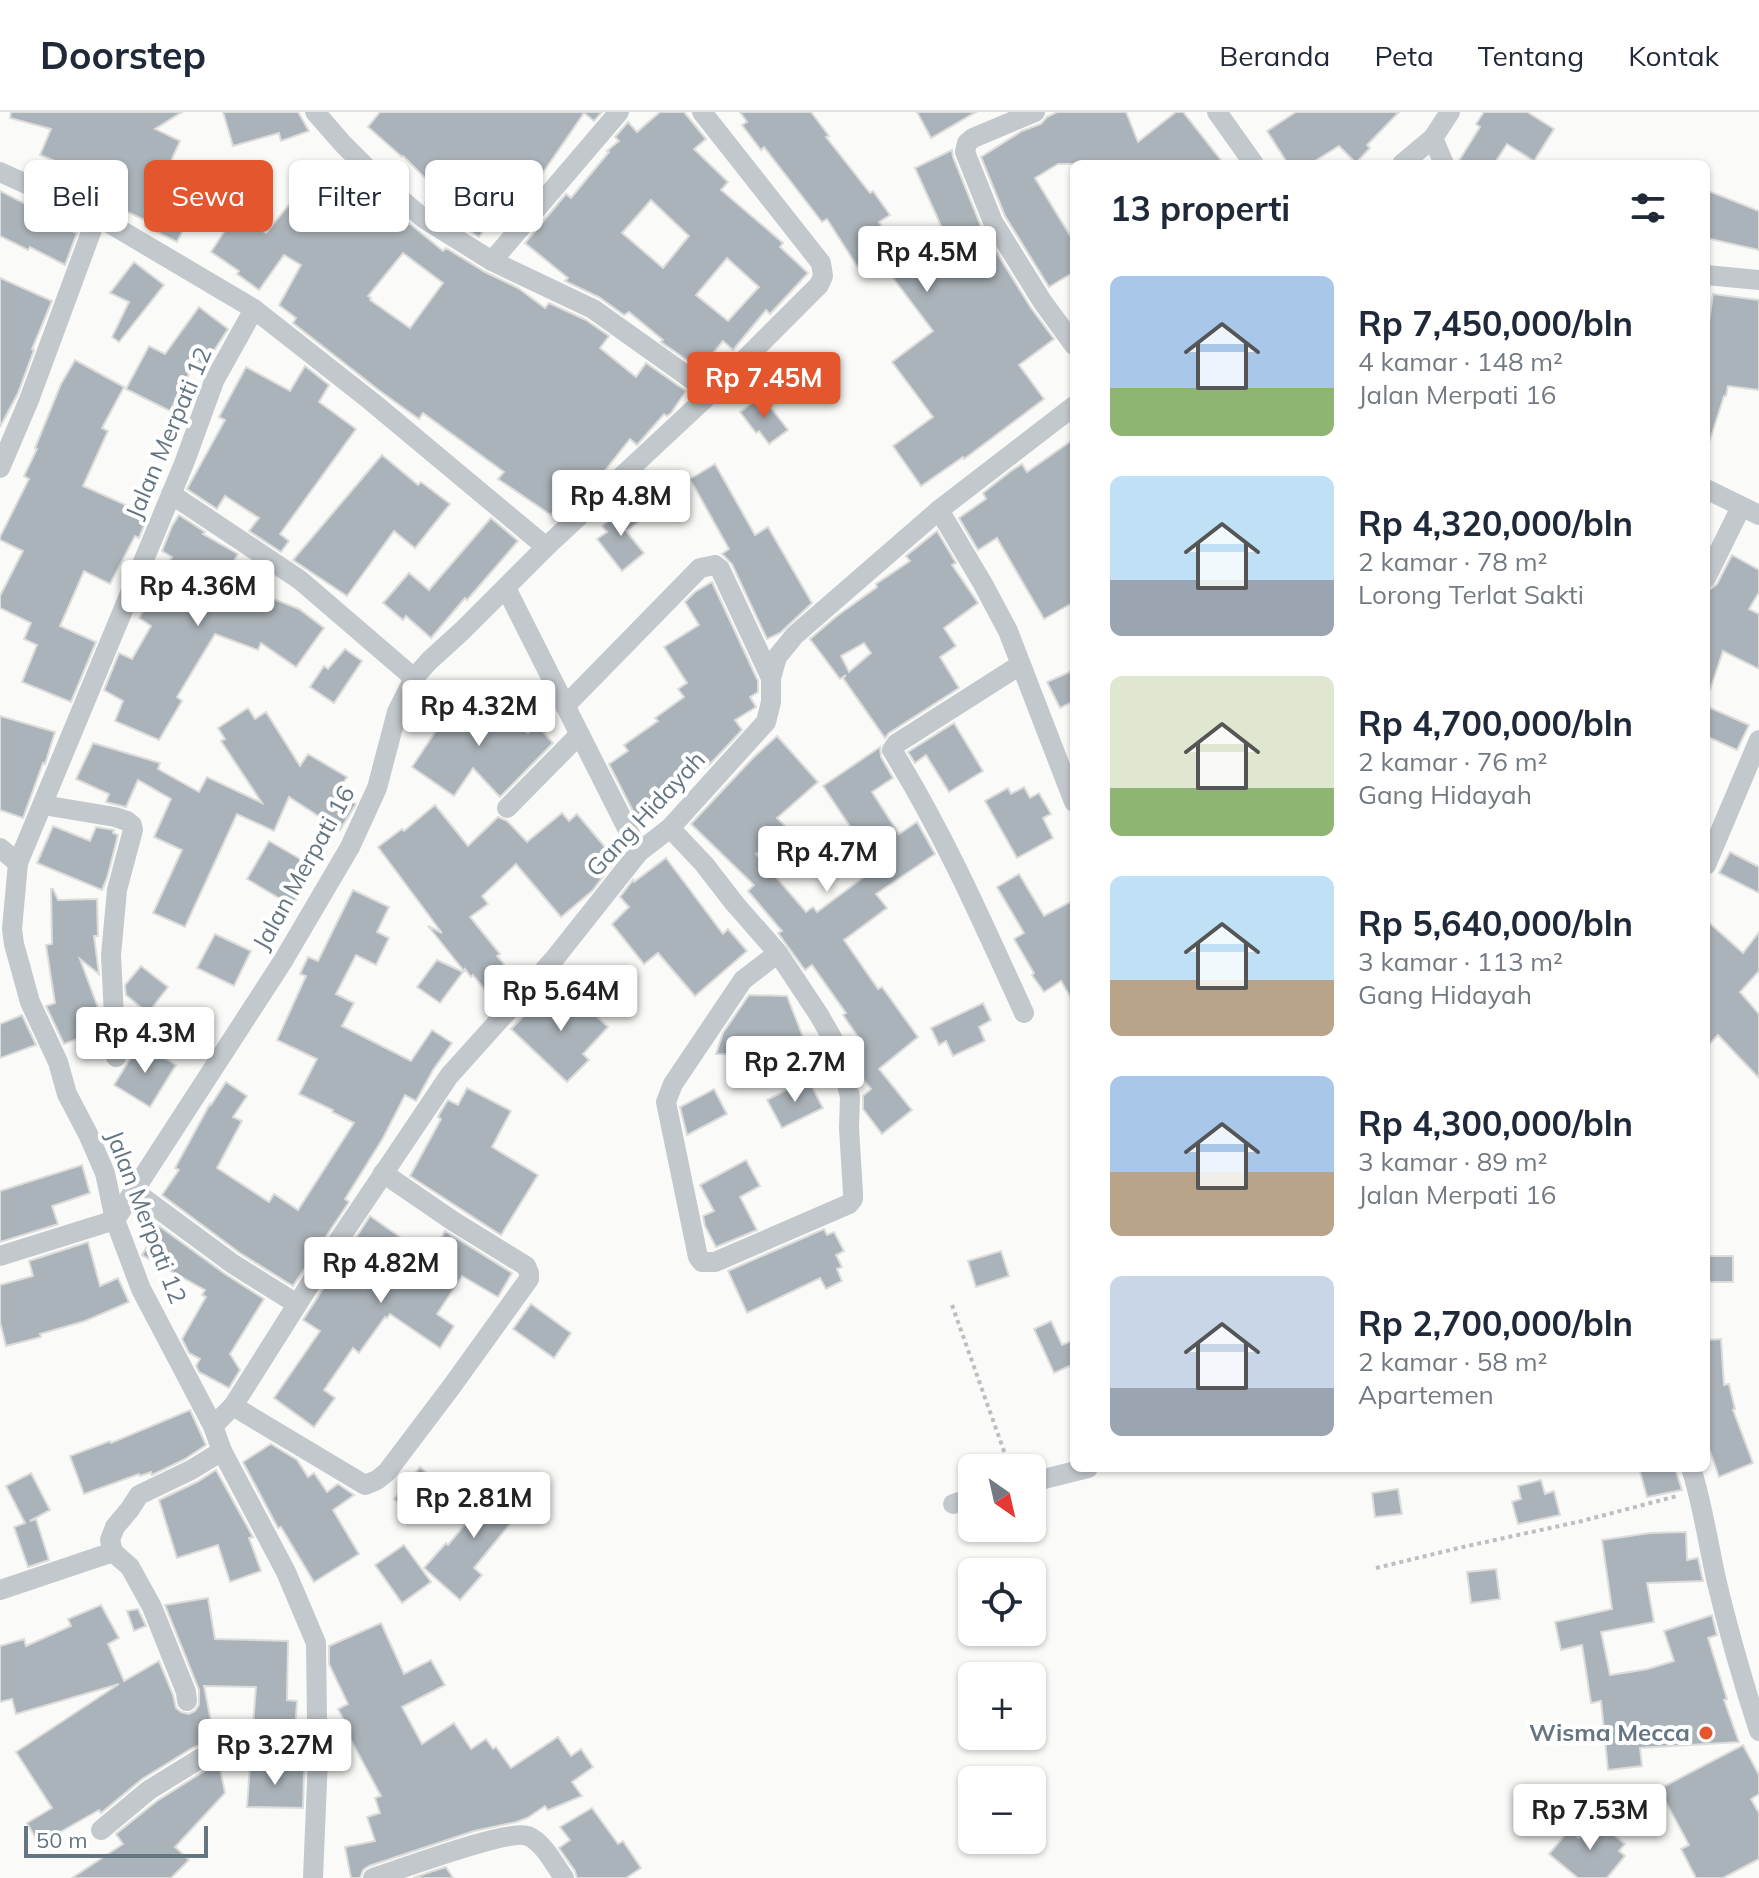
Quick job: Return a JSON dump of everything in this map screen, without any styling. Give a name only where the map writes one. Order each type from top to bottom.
[{"type":"street","points":[[315,112],[383,184],[423,218],[492,261],[593,309],[711,393]]},
{"type":"street","points":[[492,261],[619,112]]},
{"type":"street","points":[[1035,112],[973,138],[967,143],[965,152],[993,222],[1070,340]]},
{"type":"street","points":[[1217,112],[1251,160]]},
{"type":"street","points":[[1407,160],[1433,138],[1450,112]]},
{"type":"street","name":"Jalan Merpati 16","points":[[115,1220],[283,961],[350,847],[377,788],[397,712],[414,678],[819,285],[823,276],[821,263],[705,113]]},
{"type":"street","points":[[1433,138],[1442,160]]},
{"type":"street","points":[[0,172],[24,183]]},
{"type":"street","points":[[0,468],[29,400],[91,232]]},
{"type":"street","points":[[124,232],[254,309],[371,401],[546,547]]},
{"type":"street","points":[[1710,275],[1759,280]]},
{"type":"street","name":"Jalan Merpati 12","points":[[254,309],[214,381],[171,494],[18,863],[12,929],[7,946],[58,1062],[67,1094],[105,1173],[115,1220],[141,1289],[286,1572],[316,1643],[320,1749],[313,1878]]},
{"type":"street","name":"Gang Hidayah","points":[[213,1426],[233,1406],[449,1076],[555,958],[639,852],[670,828],[766,722],[771,702],[771,678],[777,657],[795,635],[939,510],[1070,409]]},
{"type":"street","points":[[1710,491],[1750,511],[1710,572]]},
{"type":"street","points":[[171,494],[300,580],[414,678]]},
{"type":"street","points":[[939,510],[1002,619],[1070,792]]},
{"type":"street","points":[[565,706],[700,568],[715,565],[720,569],[771,678]]},
{"type":"street","points":[[506,588],[639,852]]},
{"type":"street","points":[[1020,665],[896,744],[892,750],[951,854],[1024,1013]]},
{"type":"street","points":[[507,808],[579,735]]},
{"type":"street","points":[[1710,856],[1759,740]]},
{"type":"street","points":[[43,805],[115,817],[132,825],[117,890],[111,955],[116,1057]]},
{"type":"street","points":[[670,828],[778,953],[839,1050],[850,1097],[853,1199],[842,1208],[715,1262],[702,1262],[698,1257],[666,1102],[673,1084],[743,980],[778,953]]},
{"type":"street","points":[[0,848],[18,863]]},
{"type":"street","points":[[233,1406],[365,1485],[377,1480],[387,1472],[529,1279],[526,1266],[383,1173]]},
{"type":"street","points":[[134,1191],[233,1264],[297,1304]]},
{"type":"street","points":[[0,1256],[115,1220]]},
{"type":"street","points":[[187,1701],[152,1607],[130,1567],[113,1552],[110,1540],[115,1527],[139,1495],[222,1451]]},
{"type":"street","points":[[1046,1478],[1072,1472]]},
{"type":"street","points":[[1692,1472],[1716,1580],[1751,1683],[1759,1731]]},
{"type":"street","points":[[0,1590],[113,1552]]},
{"type":"street","points":[[101,1830],[149,1790],[201,1758],[246,1750],[318,1758]]},
{"type":"street","points":[[373,1878],[495,1839],[524,1834],[537,1841],[564,1878]]},
{"type":"path","points":[[952,1305],[1005,1454]]},
{"type":"path","points":[[1376,1568],[1582,1521],[1698,1490]]},
{"type":"building","points":[[11,112],[182,112],[155,129],[180,141],[172,160],[144,160],[144,220],[128,212],[128,160],[52,160],[40,155],[51,129],[10,118]]},
{"type":"building","points":[[223,112],[298,112],[309,131],[281,141],[279,133],[233,146]]},
{"type":"building","points":[[380,112],[602,112],[594,121],[584,113],[543,173],[543,160],[425,160],[425,178],[409,160],[368,127]]},
{"type":"building","points":[[660,112],[684,112],[706,139],[694,149],[728,182],[721,190],[783,243],[780,247],[808,273],[770,314],[766,310],[733,350],[723,341],[700,369],[661,342],[663,340],[629,312],[624,315],[599,297],[565,281],[568,278],[525,243],[534,232],[543,232],[543,221],[566,194],[571,198],[607,151],[619,141],[615,137],[628,122],[637,132]],"holes":[[[651,200],[689,236],[663,268],[622,233]],[[727,258],[759,287],[728,321],[696,295]]]},
{"type":"building","points":[[740,112],[811,112],[829,136],[826,137],[890,215],[879,222],[908,268],[947,239],[915,168],[952,150],[982,229],[1054,339],[1019,365],[1044,399],[964,459],[921,486],[893,446],[933,417],[892,362],[933,331],[875,254],[857,266],[827,219],[822,222],[764,147],[761,150],[742,125],[747,122]]},
{"type":"building","points":[[917,112],[976,112],[931,138]]},
{"type":"building","points":[[1057,112],[1126,112],[1138,142],[1176,112],[1183,112],[1221,160],[1070,160],[1070,164],[1058,164],[1035,178],[1070,235],[1070,274],[1049,287],[1005,216],[981,157],[1022,131],[1041,124]]},
{"type":"building","points":[[1296,112],[1399,112],[1367,145],[1370,148],[1359,160],[1353,160],[1339,146],[1316,160],[1285,160],[1267,131]]},
{"type":"building","points":[[1484,112],[1527,112],[1554,129],[1535,160],[1507,144],[1497,160],[1459,160],[1480,127],[1476,124]]},
{"type":"building","points":[[0,191],[24,203],[24,232],[77,233],[65,265],[0,236]]},
{"type":"building","points":[[1710,192],[1759,211],[1759,250],[1710,239]]},
{"type":"building","points":[[289,205],[289,232],[409,232],[409,223],[443,251],[446,248],[518,288],[545,308],[549,303],[586,320],[609,336],[600,348],[636,377],[646,363],[686,391],[671,413],[667,416],[664,414],[637,445],[630,439],[595,483],[592,479],[586,486],[576,478],[551,515],[498,479],[504,472],[423,413],[419,419],[293,323],[296,318],[279,305],[301,265],[284,255],[259,290],[237,274],[239,271],[211,252],[224,232],[273,232],[273,224]],"holes":[[[403,253],[443,283],[410,328],[368,296]]]},
{"type":"building","points":[[157,232],[182,232],[177,242]]},
{"type":"building","points":[[134,262],[164,285],[119,342],[112,337],[129,302],[110,293]]},
{"type":"building","points":[[0,278],[52,301],[18,393],[0,427]]},
{"type":"building","points":[[1713,294],[1759,300],[1759,390],[1728,386],[1710,440],[1710,315]]},
{"type":"building","points":[[199,307],[228,329],[204,366],[196,360],[170,411],[126,389],[149,346],[165,354]]},
{"type":"building","points":[[75,360],[124,387],[102,428],[108,431],[83,486],[148,515],[139,538],[135,536],[110,584],[84,571],[60,626],[96,642],[71,702],[22,682],[37,645],[24,639],[31,623],[0,608],[0,596],[23,551],[0,540],[0,537],[29,479],[24,476],[61,384]]},
{"type":"building","points":[[305,366],[329,385],[319,402],[356,429],[280,534],[289,541],[281,552],[249,531],[259,518],[225,496],[217,509],[187,489],[225,420],[219,417],[246,367],[290,391]]},
{"type":"building","points":[[762,396],[788,430],[769,444],[740,412]]},
{"type":"building","points":[[1070,442],[1070,604],[1044,619],[997,538],[978,550],[959,518],[986,499],[983,493],[1011,471],[1022,464],[1027,472]]},
{"type":"building","points":[[382,455],[418,485],[421,482],[450,504],[415,548],[394,531],[347,596],[293,560]]},
{"type":"building","points":[[715,464],[755,535],[768,527],[812,603],[780,633],[767,639],[732,564],[722,554],[729,549],[690,479]]},
{"type":"building","points":[[629,504],[641,520],[626,531],[644,553],[622,571],[597,539],[607,532],[602,526]]},
{"type":"building","points":[[179,515],[205,532],[203,534],[238,554],[223,579],[299,609],[324,628],[296,667],[261,643],[258,650],[215,634],[177,697],[182,701],[159,740],[115,721],[123,701],[104,690],[119,653],[132,659],[151,626],[139,618],[172,557],[162,551]]},
{"type":"building","points":[[491,518],[518,541],[431,638],[406,616],[403,620],[383,603],[409,573],[429,590]]},
{"type":"building","points":[[937,531],[956,563],[952,565],[978,603],[944,628],[956,646],[940,657],[959,688],[885,738],[843,678],[846,675],[840,679],[810,639],[877,587],[876,584],[910,561],[906,556]],"holes":[[[864,643],[871,653],[849,672],[841,656]]]},
{"type":"building","points":[[1732,555],[1759,570],[1759,592],[1749,609],[1759,614],[1759,669],[1723,651],[1710,690],[1710,589],[1717,584]]},
{"type":"building","points":[[712,582],[758,681],[758,692],[750,697],[756,707],[735,720],[742,730],[711,763],[636,817],[609,764],[628,751],[624,745],[658,721],[655,718],[684,697],[678,689],[687,683],[664,647],[699,625],[685,602]]},
{"type":"building","points":[[345,649],[362,661],[334,703],[310,687],[324,666],[328,669]]},
{"type":"building","points":[[1070,672],[1070,703],[1060,708],[1047,682]]},
{"type":"building","points":[[463,690],[528,733],[537,725],[553,743],[500,797],[473,768],[454,796],[412,767]]},
{"type":"building","points":[[248,708],[255,719],[266,712],[300,766],[308,754],[347,777],[337,792],[356,804],[340,830],[289,797],[274,831],[237,814],[185,927],[153,913],[182,850],[154,837],[171,799],[138,780],[126,807],[106,802],[109,794],[76,779],[93,743],[160,763],[158,769],[199,792],[207,777],[262,803],[221,741],[225,739],[218,728]]},
{"type":"building","points":[[1710,708],[1749,725],[1737,750],[1710,738]]},
{"type":"building","points":[[0,716],[55,732],[23,818],[0,810]]},
{"type":"building","points":[[954,723],[983,771],[949,792],[926,755],[915,763],[908,752]]},
{"type":"building","points":[[777,736],[818,782],[777,818],[785,826],[756,854],[806,912],[813,907],[817,912],[872,871],[848,830],[851,828],[823,786],[880,747],[881,757],[893,778],[872,792],[899,834],[917,822],[935,854],[876,894],[887,908],[844,940],[878,989],[882,987],[918,1037],[879,1069],[912,1110],[882,1134],[863,1109],[863,1096],[871,1089],[858,1073],[853,1053],[863,1044],[843,1015],[846,1013],[812,965],[805,970],[778,933],[782,931],[748,891],[754,885],[691,824]]},
{"type":"building","points":[[1024,787],[1030,798],[1039,793],[1051,814],[1043,818],[1053,838],[1017,858],[985,801],[1008,788],[1011,794]]},
{"type":"building","points":[[435,805],[468,846],[498,817],[507,821],[527,842],[562,813],[569,821],[577,814],[616,860],[592,891],[561,917],[516,864],[482,896],[488,904],[470,917],[500,954],[497,956],[504,964],[486,991],[473,975],[471,977],[464,971],[428,926],[442,933],[378,847],[402,829],[404,831]]},
{"type":"building","points":[[53,826],[90,841],[96,827],[114,830],[113,833],[118,835],[102,890],[37,863]]},
{"type":"building","points":[[269,841],[316,868],[292,906],[247,879]]},
{"type":"building","points":[[1730,852],[1759,867],[1759,893],[1719,873]]},
{"type":"building","points":[[666,858],[723,934],[728,929],[747,951],[695,996],[658,953],[644,964],[612,924],[629,907],[620,897],[633,880]]},
{"type":"building","points":[[1019,874],[1044,916],[1070,902],[1070,996],[1061,981],[1044,992],[1032,975],[1034,973],[1014,939],[1024,933],[997,887]]},
{"type":"building","points":[[51,889],[58,900],[97,899],[98,936],[94,936],[99,974],[80,959],[101,1016],[102,1030],[64,1044],[46,1006],[55,1003],[46,945],[52,944]]},
{"type":"building","points":[[353,890],[389,907],[377,932],[389,938],[376,965],[356,955],[336,994],[354,1003],[342,1026],[411,1061],[432,1030],[452,1043],[416,1101],[405,1095],[383,1138],[345,1199],[349,1202],[293,1286],[240,1253],[162,1195],[179,1170],[175,1168],[210,1104],[226,1082],[247,1096],[233,1117],[242,1121],[217,1168],[269,1202],[274,1194],[298,1210],[354,1123],[299,1094],[317,1059],[277,1040],[306,976],[300,974],[308,957],[318,961]]},
{"type":"building","points":[[1710,924],[1743,953],[1759,932],[1759,971],[1740,992],[1759,1014],[1759,1078],[1718,1035],[1710,1044]]},
{"type":"building","points":[[215,934],[251,951],[234,986],[197,968]]},
{"type":"building","points":[[437,960],[463,972],[440,1003],[417,987]]},
{"type":"building","points":[[141,966],[168,987],[148,1013],[126,995],[125,985]]},
{"type":"building","points":[[564,986],[608,1027],[583,1054],[589,1060],[567,1082],[511,1029],[533,1007],[539,1013]]},
{"type":"building","points":[[749,995],[787,996],[810,1055],[716,1054],[723,1033]]},
{"type":"building","points":[[983,1003],[991,1020],[979,1027],[985,1041],[953,1056],[946,1041],[939,1045],[931,1028]]},
{"type":"building","points":[[22,1015],[36,1045],[0,1058],[0,1024]]},
{"type":"building","points":[[140,1043],[176,1065],[150,1107],[114,1085]]},
{"type":"building","points":[[808,1079],[823,1108],[782,1128],[767,1100]]},
{"type":"building","points":[[467,1088],[511,1111],[492,1147],[538,1175],[501,1235],[410,1176],[448,1100],[458,1105]]},
{"type":"building","points":[[714,1089],[727,1114],[687,1135],[680,1107]]},
{"type":"building","points":[[746,1160],[760,1186],[740,1197],[757,1230],[716,1247],[703,1216],[714,1211],[700,1185]]},
{"type":"building","points":[[82,1165],[90,1193],[52,1206],[58,1224],[0,1242],[0,1191]]},
{"type":"building","points":[[370,1216],[430,1258],[445,1231],[512,1273],[498,1297],[462,1276],[437,1314],[454,1326],[440,1348],[390,1314],[385,1317],[359,1353],[353,1348],[324,1390],[335,1398],[314,1427],[274,1398],[320,1331],[303,1320]]},
{"type":"building","points":[[159,1226],[264,1299],[230,1354],[240,1370],[229,1388],[199,1372],[196,1366],[200,1359],[189,1353],[182,1339],[206,1297],[202,1295],[205,1290],[142,1255]]},
{"type":"building","points":[[824,1229],[827,1235],[834,1232],[844,1251],[836,1255],[842,1267],[837,1269],[842,1281],[826,1289],[820,1278],[747,1313],[728,1271]]},
{"type":"building","points":[[88,1242],[100,1286],[118,1278],[129,1302],[85,1321],[40,1334],[41,1337],[6,1346],[0,1322],[0,1285],[33,1276],[29,1261]]},
{"type":"building","points":[[1001,1251],[1009,1276],[976,1287],[968,1261]]},
{"type":"building","points":[[1710,1256],[1733,1256],[1733,1282],[1710,1282]]},
{"type":"building","points":[[531,1304],[571,1333],[554,1358],[513,1329]]},
{"type":"building","points":[[1051,1321],[1062,1345],[1070,1342],[1070,1366],[1054,1373],[1034,1329]]},
{"type":"building","points":[[1721,1339],[1724,1385],[1729,1384],[1733,1410],[1753,1463],[1719,1477],[1710,1451],[1710,1340]]},
{"type":"building","points":[[190,1410],[206,1445],[152,1475],[151,1472],[139,1474],[84,1494],[70,1456],[111,1443]]},
{"type":"building","points":[[271,1444],[297,1460],[308,1477],[314,1473],[327,1492],[338,1484],[354,1495],[333,1510],[359,1554],[314,1582],[281,1527],[278,1528],[243,1462]]},
{"type":"building","points":[[420,1467],[441,1485],[416,1516],[394,1499]]},
{"type":"building","points":[[216,1470],[253,1537],[249,1538],[261,1571],[230,1582],[218,1545],[177,1558],[159,1500]]},
{"type":"building","points":[[1640,1472],[1676,1472],[1682,1490],[1647,1497]]},
{"type":"building","points":[[31,1473],[50,1510],[30,1521],[36,1519],[49,1560],[28,1567],[14,1527],[25,1523],[6,1486]]},
{"type":"building","points":[[484,1477],[523,1508],[474,1568],[482,1575],[460,1600],[424,1568],[482,1504],[470,1494]]},
{"type":"building","points":[[1541,1480],[1545,1494],[1554,1491],[1560,1515],[1518,1524],[1512,1502],[1521,1499],[1518,1486]]},
{"type":"building","points":[[1398,1489],[1402,1514],[1375,1517],[1372,1493]]},
{"type":"building","points":[[1686,1532],[1687,1560],[1698,1558],[1703,1581],[1647,1583],[1654,1622],[1601,1632],[1610,1675],[1674,1661],[1664,1631],[1712,1615],[1717,1635],[1708,1638],[1739,1742],[1640,1748],[1642,1766],[1608,1770],[1601,1701],[1591,1703],[1582,1645],[1561,1650],[1555,1622],[1612,1609],[1602,1540],[1650,1533]]},
{"type":"building","points":[[404,1545],[431,1582],[402,1603],[375,1565]]},
{"type":"building","points":[[1496,1569],[1500,1599],[1471,1603],[1467,1572]]},
{"type":"building","points":[[208,1598],[215,1639],[288,1641],[287,1700],[297,1701],[295,1732],[305,1727],[306,1744],[252,1738],[256,1687],[204,1686],[215,1742],[194,1747],[142,1779],[101,1813],[99,1810],[39,1844],[27,1823],[52,1808],[16,1752],[119,1684],[16,1714],[12,1699],[0,1702],[0,1646],[24,1639],[26,1646],[71,1626],[68,1619],[101,1605],[119,1638],[108,1644],[124,1681],[159,1661],[176,1708],[189,1714],[199,1705],[199,1690],[165,1605]]},
{"type":"building","points":[[138,1609],[146,1626],[134,1631],[127,1611]]},
{"type":"building","points":[[381,1623],[404,1674],[431,1660],[445,1685],[402,1707],[422,1744],[454,1723],[471,1749],[486,1739],[511,1768],[558,1737],[571,1756],[581,1749],[593,1767],[572,1782],[582,1796],[548,1810],[545,1806],[516,1822],[474,1831],[369,1866],[360,1878],[351,1878],[345,1847],[375,1841],[367,1817],[380,1813],[375,1798],[381,1796],[344,1727],[348,1728],[338,1709],[348,1704],[329,1664],[329,1646]]},
{"type":"building","points":[[1743,1745],[1759,1775],[1759,1794],[1751,1799],[1759,1813],[1759,1859],[1723,1878],[1696,1878],[1681,1849],[1689,1845],[1659,1789]]},
{"type":"building","points":[[250,1764],[304,1770],[303,1808],[247,1807]]},
{"type":"building","points":[[220,1768],[225,1793],[175,1847],[189,1860],[171,1878],[72,1878],[123,1844],[116,1834],[157,1801],[206,1770]]},
{"type":"building","points":[[592,1808],[618,1844],[623,1841],[641,1868],[626,1878],[577,1878],[559,1848],[570,1840],[560,1827]]},
{"type":"building","points":[[1594,1819],[1625,1844],[1619,1851],[1625,1856],[1607,1878],[1578,1878],[1549,1854],[1569,1830],[1579,1838]]},
{"type":"building","points":[[446,1867],[453,1878],[413,1878],[433,1871]]},
{"type":"place","name":"Wisma Mecca","points":[[1706,1733]]}]
